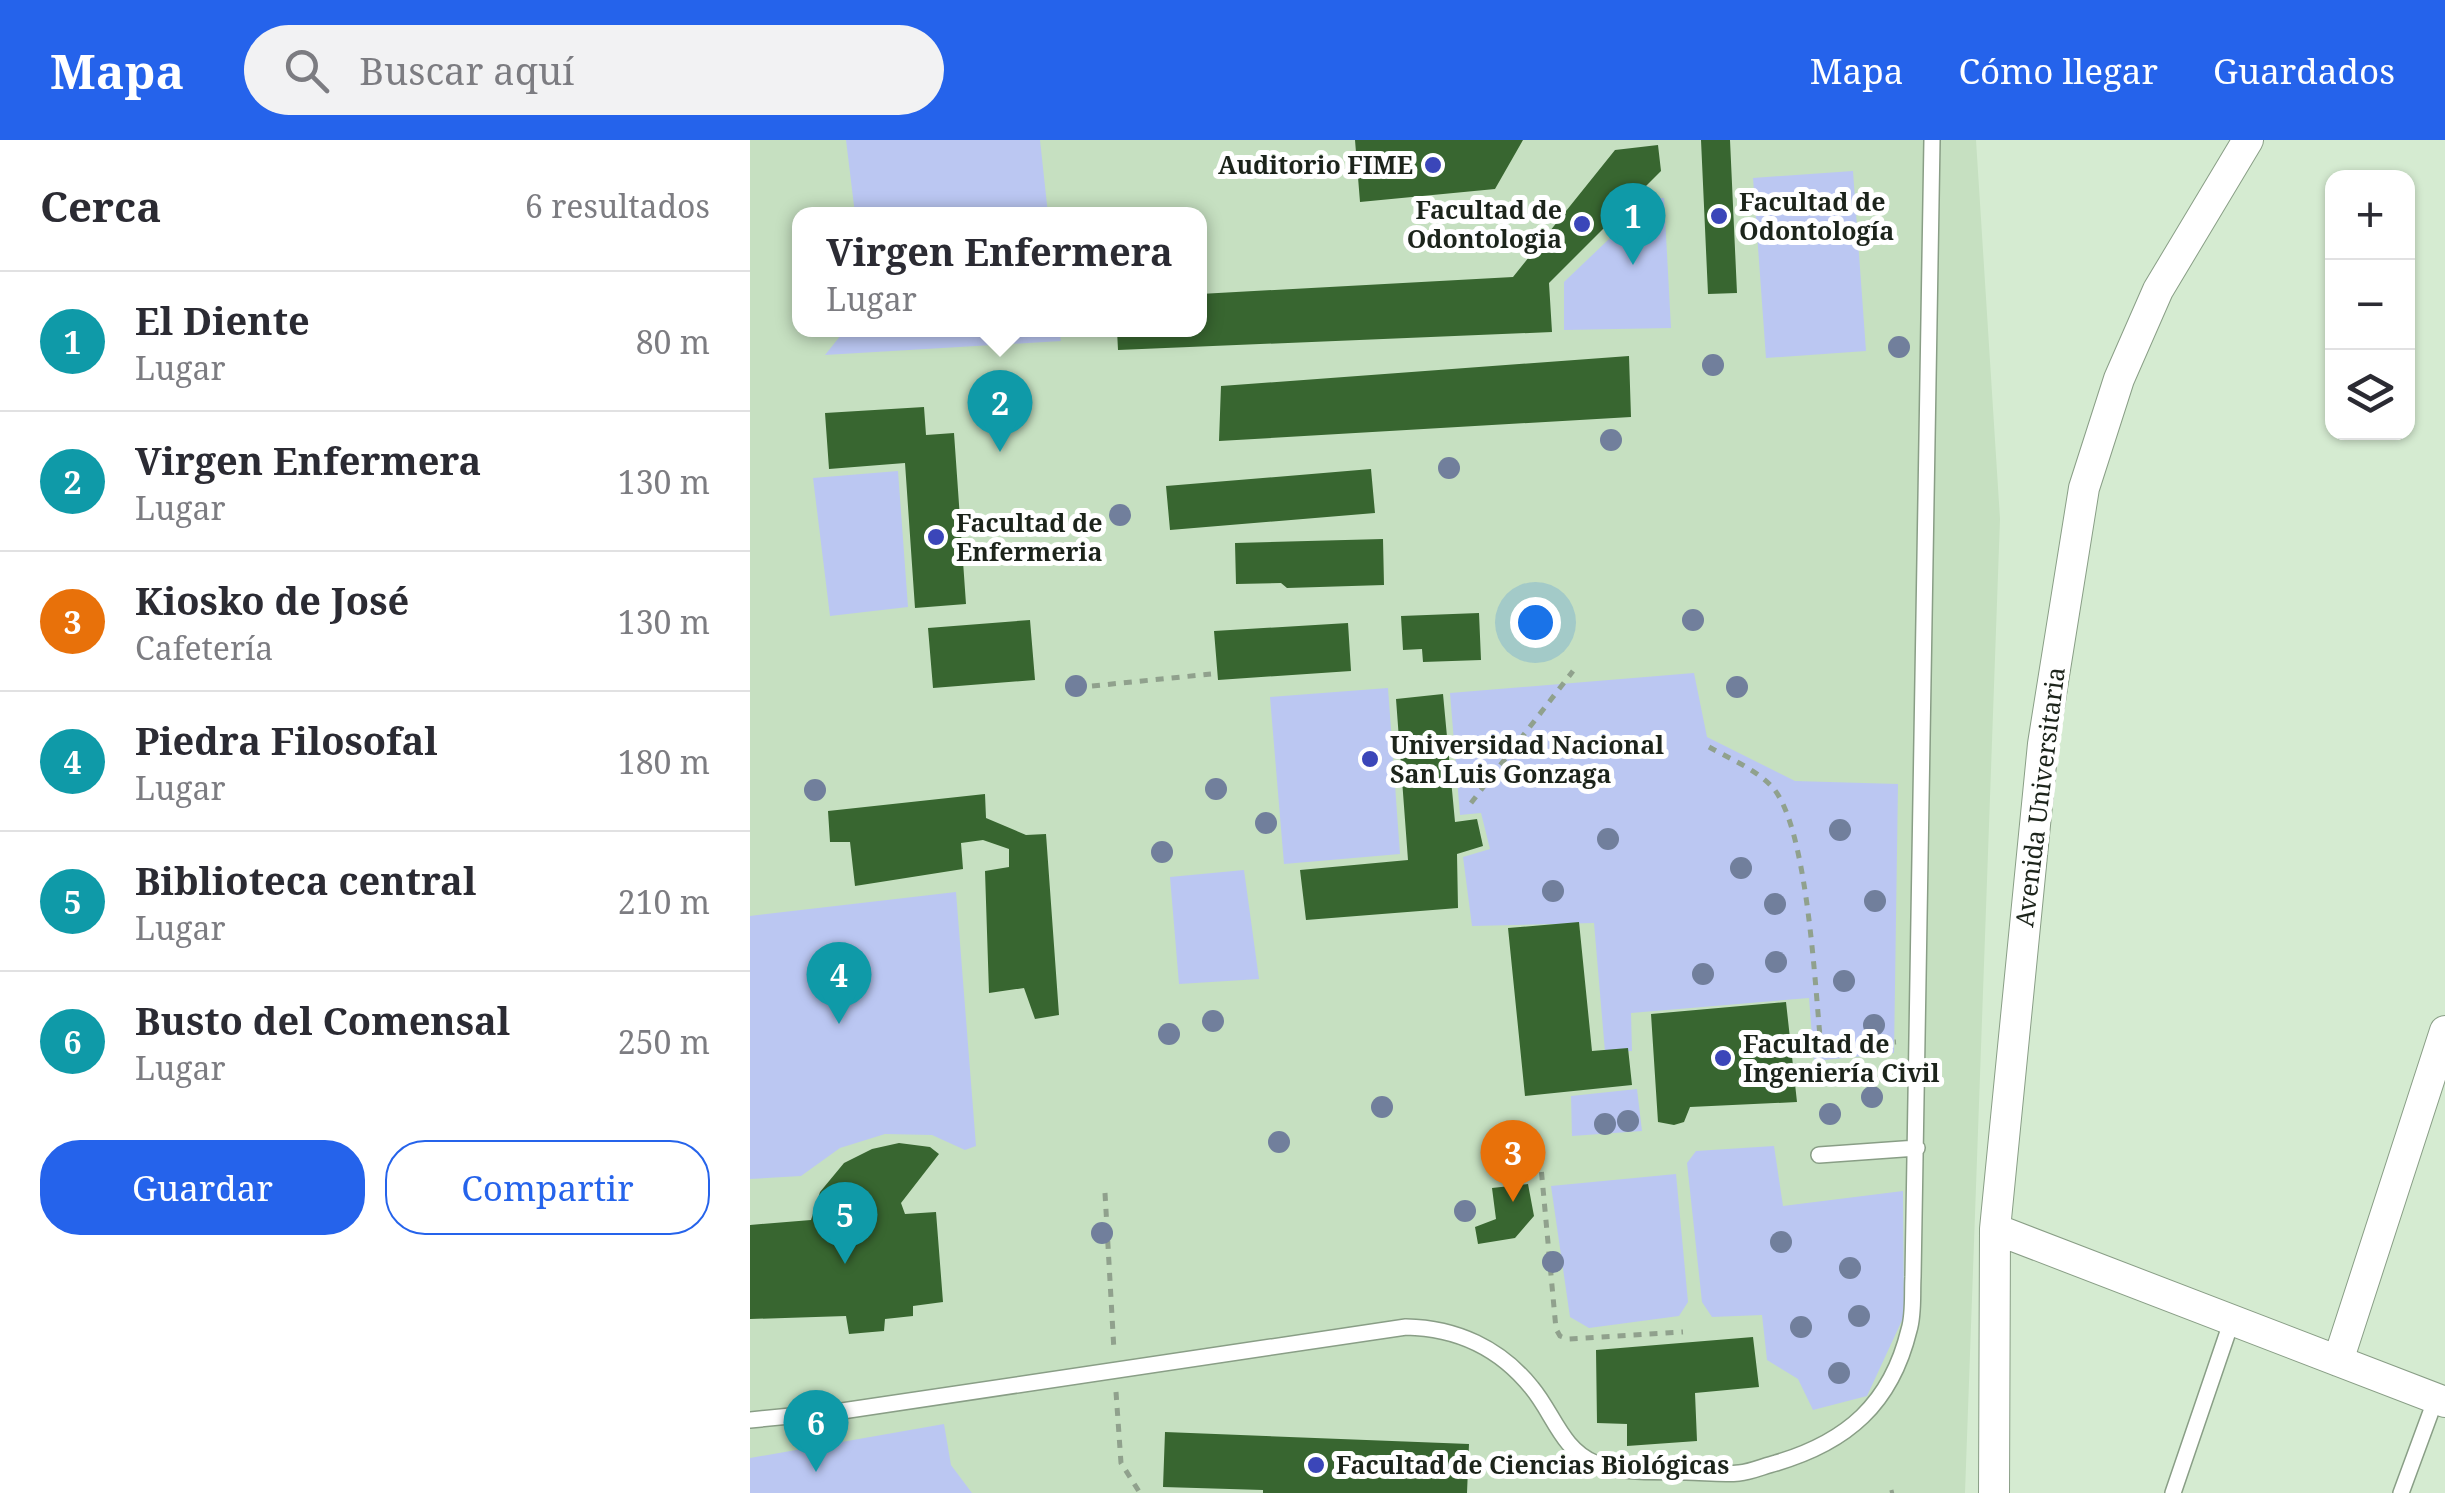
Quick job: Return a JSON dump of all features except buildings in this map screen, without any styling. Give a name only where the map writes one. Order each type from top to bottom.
[{"type":"street","name":"Avenida Universitaria","points":[[1994,1493],[1994,1229],[2043,744],[2084,488],[2119,379],[2158,290],[2248,140]]},
{"type":"street","points":[[2338,1361],[2440,1065],[2445,1030]]},
{"type":"street","points":[[1994,1229],[2440,1400]]},
{"type":"lane","points":[[750,1420],[861,1408],[1406,1327],[1436,1327],[1470,1338],[1505,1362],[1532,1388],[1569,1446],[1593,1462],[1623,1470],[1740,1473],[1808,1454],[1848,1432],[1870,1410],[1910,1329],[1932,140]]},
{"type":"lane","points":[[1819,1155],[1916,1148]]},
{"type":"lane","points":[[2173,1493],[2232,1320]]},
{"type":"lane","points":[[2402,1493],[2440,1400]]},
{"type":"path","points":[[1471,803],[1573,671]]},
{"type":"path","points":[[1092,686],[1211,674]]},
{"type":"path","points":[[1709,747],[1758,774],[1772,786],[1784,805],[1800,866],[1822,1047]]},
{"type":"path","points":[[1798,1049],[1918,1041]]},
{"type":"path","points":[[1540,1156],[1556,1329],[1560,1336],[1568,1339],[1683,1332]]},
{"type":"shaded area","name":"Universidad Nacional San Luis Gonzaga","points":[[750,140],[1976,140],[2000,519],[1965,1493],[750,1493]]},
{"type":"shaded area","points":[[846,140],[1040,140],[1047,207],[854,207]]},
{"type":"shaded area","points":[[1853,171],[1866,351],[1766,358],[1753,178]]},
{"type":"shaded area","points":[[1652,198],[1664,198],[1671,328],[1564,330],[1564,282]]},
{"type":"shaded area","points":[[839,337],[1060,337],[1061,341],[825,355]]},
{"type":"shaded area","points":[[898,471],[908,607],[830,616],[813,478]]},
{"type":"shaded area","points":[[1694,673],[1707,737],[1795,781],[1898,784],[1894,1053],[1814,1061],[1809,998],[1631,1013],[1632,1051],[1605,1052],[1594,923],[1472,926],[1463,857],[1490,849],[1481,813],[1460,815],[1450,693]]},
{"type":"shaded area","points":[[1388,688],[1400,854],[1284,864],[1270,697]]},
{"type":"shaded area","points":[[1244,870],[1259,979],[1179,984],[1170,877]]},
{"type":"shaded area","points":[[956,892],[976,1146],[965,1150],[932,1135],[885,1134],[840,1148],[801,1176],[750,1179],[750,916]]},
{"type":"shaded area","points":[[1637,1089],[1642,1131],[1572,1136],[1571,1096]]},
{"type":"shaded area","points":[[1774,1146],[1783,1206],[1903,1191],[1904,1316],[1867,1396],[1813,1410],[1798,1379],[1767,1360],[1762,1315],[1712,1317],[1702,1302],[1687,1163],[1696,1151]]},
{"type":"shaded area","points":[[1676,1174],[1688,1302],[1679,1316],[1589,1328],[1570,1317],[1551,1186]]},
{"type":"shaded area","points":[[944,1424],[951,1465],[972,1493],[750,1493],[750,1458]]},
{"type":"place","name":"Auditorio FIME","points":[[1433,165]]},
{"type":"place","name":"Facultad de Odontología","points":[[1719,216]]},
{"type":"place","name":"Facultad de Odontologia","points":[[1582,224]]},
{"type":"place","name":"El Diente","points":[[1633,265]]},
{"type":"place","name":"Virgen Enfermera","points":[[1000,452]]},
{"type":"place","name":"Facultad de Enfermeria","points":[[936,537]]},
{"type":"place","name":"Universidad Nacional San Luis Gonzaga","points":[[1370,759]]},
{"type":"place","name":"Piedra Filosofal","points":[[839,1024]]},
{"type":"place","name":"Facultad de Ingeniería Civil","points":[[1723,1058]]},
{"type":"place","name":"Kiosko de José","points":[[1513,1202]]},
{"type":"place","name":"Biblioteca central","points":[[845,1264]]},
{"type":"place","name":"Facultad de Ciencias Biológicas","points":[[1316,1465]]},
{"type":"place","name":"Busto del Comensal","points":[[816,1472]]}]
